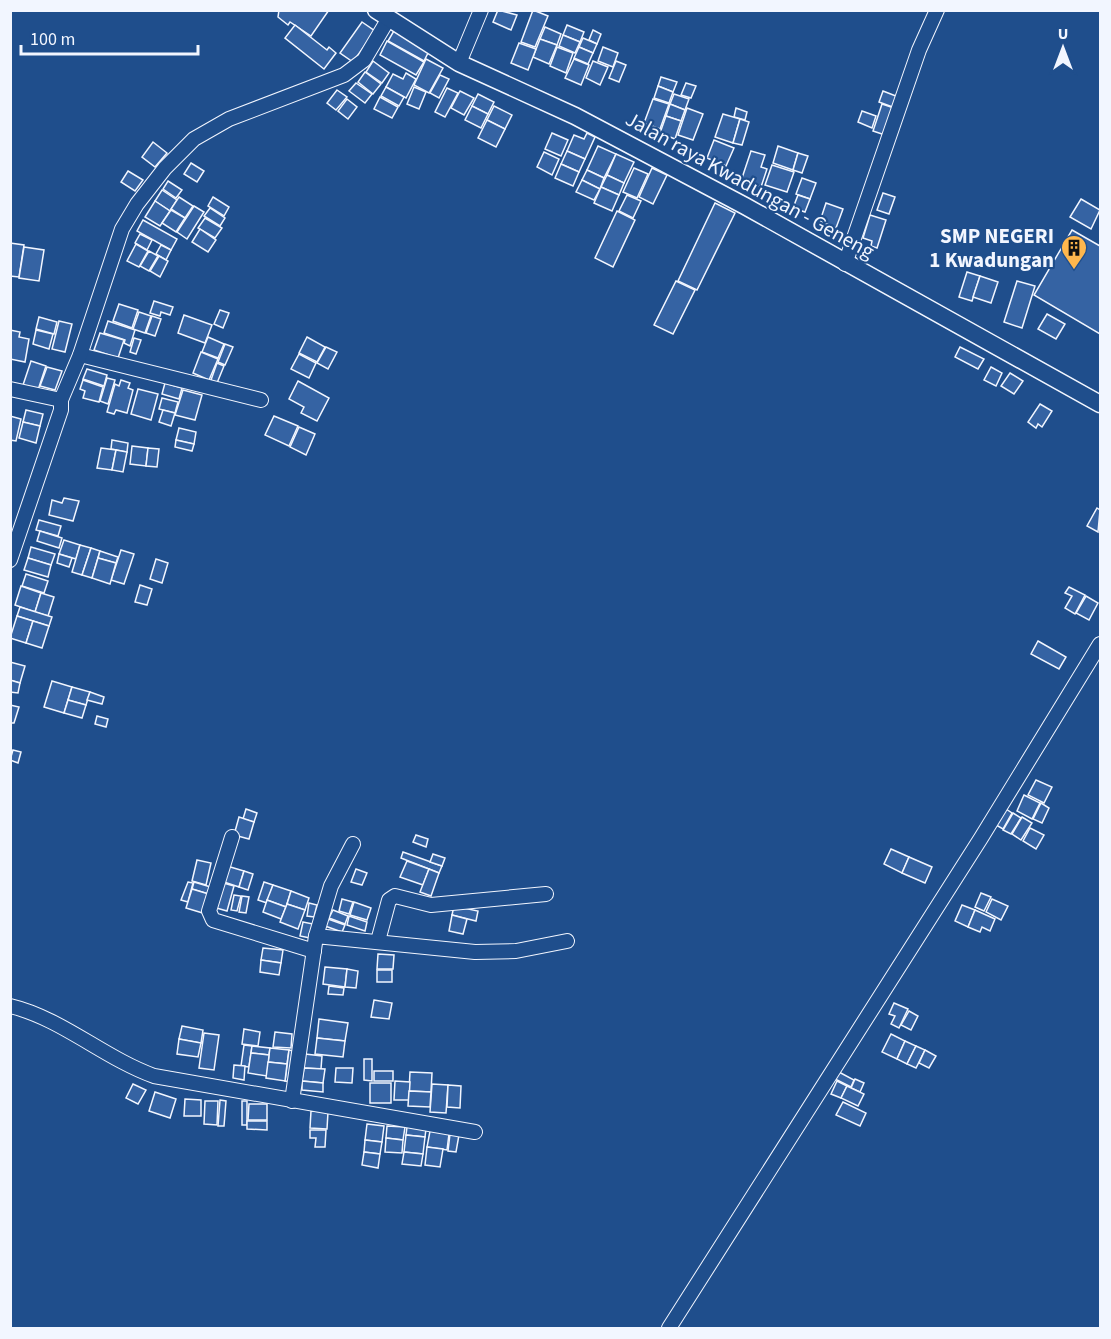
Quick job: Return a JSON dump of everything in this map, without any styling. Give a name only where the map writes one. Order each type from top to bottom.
[{"type":"main road","name":"Jalan raya Kwadungan - Geneng","points":[[382,14],[459,63],[575,116],[745,206],[845,264],[1101,404]]},
{"type":"street","points":[[459,63],[481,10]]},
{"type":"street","points":[[845,264],[919,50],[937,10]]},
{"type":"street","points":[[10,560],[61,410],[61,400],[80,355],[122,229],[137,204],[165,168],[195,139],[229,119],[344,75],[364,60],[382,14]]},
{"type":"street","points":[[80,355],[261,400]]},
{"type":"street","points":[[10,389],[61,400]]},
{"type":"street","points":[[669,1329],[981,838],[1101,644]]},
{"type":"street","points":[[232,837],[209,911],[213,920],[314,951]]},
{"type":"street","points":[[292,1101],[316,936],[331,886],[353,844]]},
{"type":"street","points":[[378,941],[389,900],[395,896],[431,905],[546,894]]},
{"type":"street","points":[[316,936],[501,952],[567,941]]},
{"type":"street","points":[[10,1006],[31,1012],[108,1056],[147,1073],[292,1101],[474,1132]]},
{"type":"building","points":[[279,10],[329,10],[311,36],[290,22],[288,25],[278,17]]},
{"type":"building","points":[[498,10],[517,15],[511,30],[493,22]]},
{"type":"building","points":[[533,10],[548,16],[535,47],[521,42]]},
{"type":"building","points":[[362,22],[375,31],[353,62],[340,53]]},
{"type":"building","points":[[295,25],[327,50],[329,47],[336,53],[324,69],[285,38]]},
{"type":"building","points":[[567,25],[584,32],[580,42],[563,35]]},
{"type":"building","points":[[545,27],[561,34],[557,45],[540,39]]},
{"type":"building","points":[[395,29],[430,49],[424,61],[388,41]]},
{"type":"building","points":[[593,30],[601,34],[597,44],[589,40]]},
{"type":"building","points":[[563,35],[580,42],[575,53],[559,46]]},
{"type":"building","points":[[583,38],[597,44],[593,53],[579,47]]},
{"type":"building","points":[[540,39],[557,45],[549,64],[533,57]]},
{"type":"building","points":[[387,41],[424,62],[416,75],[380,55]]},
{"type":"building","points":[[519,43],[536,49],[528,70],[511,63]]},
{"type":"building","points":[[557,47],[573,53],[566,73],[550,66]]},
{"type":"building","points":[[579,47],[593,53],[588,64],[574,58]]},
{"type":"building","points":[[603,47],[618,53],[613,67],[598,61]]},
{"type":"building","points":[[426,59],[443,68],[429,93],[414,85]]},
{"type":"building","points":[[574,59],[589,65],[581,85],[565,78]]},
{"type":"building","points":[[373,61],[389,73],[382,83],[366,72]]},
{"type":"building","points":[[593,61],[608,67],[600,85],[586,78]]},
{"type":"building","points":[[616,61],[626,65],[619,82],[609,78]]},
{"type":"building","points":[[365,72],[381,84],[373,94],[358,82]]},
{"type":"building","points":[[406,73],[416,79],[406,98],[386,87],[393,74],[403,79]]},
{"type":"building","points":[[440,75],[449,79],[439,98],[430,93]]},
{"type":"building","points":[[661,77],[677,82],[673,92],[658,86]]},
{"type":"building","points":[[356,83],[372,94],[365,103],[349,91]]},
{"type":"building","points":[[686,83],[696,86],[691,98],[681,95]]},
{"type":"building","points":[[658,86],[673,92],[669,103],[654,98]]},
{"type":"building","points":[[386,87],[404,97],[399,106],[381,96]]},
{"type":"building","points":[[414,87],[426,92],[419,109],[407,104]]},
{"type":"building","points":[[447,88],[458,93],[445,117],[435,112]]},
{"type":"building","points":[[337,90],[347,97],[336,110],[327,103]]},
{"type":"building","points":[[460,91],[474,98],[464,115],[451,108]]},
{"type":"building","points":[[883,91],[901,98],[898,109],[879,102]]},
{"type":"building","points":[[478,94],[494,102],[488,114],[472,106]]},
{"type":"building","points":[[674,94],[689,99],[685,110],[670,104]]},
{"type":"building","points":[[380,97],[398,107],[392,118],[374,109]]},
{"type":"building","points":[[347,99],[357,107],[348,119],[338,111]]},
{"type":"building","points":[[653,99],[669,104],[660,129],[644,123]]},
{"type":"building","points":[[670,104],[685,110],[681,121],[666,116]]},
{"type":"building","points":[[882,104],[894,108],[885,135],[873,131]]},
{"type":"building","points":[[472,106],[488,114],[481,128],[465,120]]},
{"type":"building","points":[[494,106],[512,115],[505,129],[487,120]]},
{"type":"building","points":[[687,108],[703,114],[693,140],[678,135]]},
{"type":"building","points":[[736,108],[747,112],[745,120],[734,117]]},
{"type":"building","points":[[862,111],[876,116],[872,128],[858,122]]},
{"type":"building","points":[[723,114],[740,119],[733,143],[715,137]]},
{"type":"building","points":[[666,116],[681,121],[675,139],[660,133]]},
{"type":"building","points":[[740,119],[749,122],[742,145],[733,143]]},
{"type":"building","points":[[487,120],[505,129],[496,147],[478,138]]},
{"type":"building","points":[[552,133],[568,140],[561,156],[545,149]]},
{"type":"building","points":[[587,133],[595,137],[585,159],[567,151],[574,135],[584,139]]},
{"type":"building","points":[[714,140],[734,148],[726,166],[707,158]]},
{"type":"building","points":[[153,142],[167,153],[155,167],[142,157]]},
{"type":"building","points":[[598,146],[616,154],[604,178],[587,170]]},
{"type":"building","points":[[778,146],[798,153],[793,170],[773,163]]},
{"type":"building","points":[[567,151],[585,159],[579,172],[561,164]]},
{"type":"building","points":[[751,151],[765,155],[761,167],[767,169],[761,187],[741,181]]},
{"type":"building","points":[[544,152],[559,159],[552,175],[537,167]]},
{"type":"building","points":[[798,153],[808,156],[802,173],[793,170]]},
{"type":"building","points":[[616,154],[634,162],[624,183],[607,175]]},
{"type":"building","points":[[191,163],[204,171],[197,182],[184,174]]},
{"type":"building","points":[[561,164],[579,172],[573,186],[555,178]]},
{"type":"building","points":[[772,165],[794,172],[787,192],[765,185]]},
{"type":"building","points":[[634,168],[648,174],[637,198],[623,192]]},
{"type":"building","points":[[652,168],[667,175],[653,204],[639,197]]},
{"type":"building","points":[[587,170],[604,178],[600,189],[582,180]]},
{"type":"building","points":[[128,171],[143,180],[135,191],[121,182]]},
{"type":"building","points":[[607,175],[624,183],[619,195],[601,187]]},
{"type":"building","points":[[802,178],[816,183],[810,199],[796,194]]},
{"type":"building","points":[[582,180],[600,189],[594,200],[576,192]]},
{"type":"building","points":[[168,181],[182,190],[176,198],[163,189]]},
{"type":"building","points":[[601,187],[619,195],[612,211],[594,203]]},
{"type":"building","points":[[162,190],[177,200],[170,211],[155,201]]},
{"type":"building","points":[[883,193],[895,197],[889,214],[877,210]]},
{"type":"building","points":[[627,195],[641,201],[633,218],[619,211]]},
{"type":"building","points":[[798,195],[810,199],[805,212],[793,208]]},
{"type":"building","points":[[179,197],[193,206],[185,218],[171,209]]},
{"type":"building","points":[[213,197],[229,207],[224,216],[208,206]]},
{"type":"building","points":[[1081,199],[1100,210],[1091,229],[1070,217]]},
{"type":"building","points":[[155,201],[170,211],[160,226],[145,217]]},
{"type":"building","points":[[715,203],[735,213],[697,290],[678,281]]},
{"type":"building","points":[[826,203],[843,209],[836,228],[820,221]]},
{"type":"building","points":[[194,206],[204,212],[187,239],[177,232]]},
{"type":"building","points":[[210,208],[225,218],[220,226],[204,216]]},
{"type":"building","points":[[171,210],[185,218],[176,232],[162,223]]},
{"type":"building","points":[[617,211],[635,220],[613,267],[595,258]]},
{"type":"building","points":[[870,215],[886,220],[877,248],[871,246],[872,241],[863,238]]},
{"type":"building","points":[[205,218],[222,228],[215,238],[198,228]]},
{"type":"building","points":[[143,220],[177,239],[171,250],[137,231]]},
{"type":"building","points":[[200,229],[216,240],[208,252],[192,242]]},
{"type":"building","name":"SMP NEGERI 1 Kwadungan","points":[[1072,230],[1100,246],[1100,334],[1034,295]]},
{"type":"building","points":[[140,234],[152,240],[147,250],[135,243]]},
{"type":"building","points":[[10,243],[24,245],[19,277],[10,276]]},
{"type":"building","points":[[136,244],[148,251],[139,267],[127,261]]},
{"type":"building","points":[[161,245],[171,250],[166,260],[156,254]]},
{"type":"building","points":[[24,247],[44,250],[39,281],[19,278]]},
{"type":"building","points":[[149,251],[158,256],[149,271],[140,266]]},
{"type":"building","points":[[159,256],[168,261],[160,277],[150,271]]},
{"type":"building","points":[[967,272],[980,276],[972,301],[959,297]]},
{"type":"building","points":[[980,276],[998,282],[991,303],[973,297]]},
{"type":"building","points":[[676,281],[695,290],[673,334],[654,325]]},
{"type":"building","points":[[1017,281],[1035,286],[1022,328],[1004,322]]},
{"type":"building","points":[[154,301],[173,307],[170,315],[161,312],[160,316],[150,313]]},
{"type":"building","points":[[119,304],[138,310],[132,328],[113,321]]},
{"type":"building","points":[[220,310],[229,313],[223,328],[214,324]]},
{"type":"building","points":[[139,312],[151,316],[145,333],[133,329]]},
{"type":"building","points":[[1047,314],[1065,324],[1056,339],[1038,329]]},
{"type":"building","points":[[184,315],[212,325],[205,343],[178,333]]},
{"type":"building","points":[[152,316],[161,319],[155,336],[146,333]]},
{"type":"building","points":[[39,317],[57,322],[54,334],[36,329]]},
{"type":"building","points":[[59,321],[72,324],[65,352],[52,349]]},
{"type":"building","points":[[108,321],[135,330],[130,346],[124,343],[125,340],[104,333]]},
{"type":"building","points":[[10,330],[20,332],[19,337],[29,339],[25,362],[10,359]]},
{"type":"building","points":[[36,330],[53,334],[49,349],[33,344]]},
{"type":"building","points":[[100,333],[124,340],[118,358],[94,350]]},
{"type":"building","points":[[208,337],[224,344],[218,358],[202,352]]},
{"type":"building","points":[[307,337],[325,347],[317,362],[299,353]]},
{"type":"building","points":[[134,338],[141,340],[136,354],[130,352]]},
{"type":"building","points":[[225,344],[233,347],[225,365],[218,362]]},
{"type":"building","points":[[326,347],[337,352],[328,369],[317,363]]},
{"type":"building","points":[[960,347],[984,359],[978,369],[955,357]]},
{"type":"building","points":[[201,352],[218,359],[209,380],[193,373]]},
{"type":"building","points":[[299,354],[316,363],[309,378],[291,369]]},
{"type":"building","points":[[31,361],[46,366],[38,390],[23,385]]},
{"type":"building","points":[[217,363],[224,366],[217,383],[211,380]]},
{"type":"building","points":[[47,367],[62,371],[55,390],[40,386]]},
{"type":"building","points":[[991,367],[1002,373],[996,386],[984,380]]},
{"type":"building","points":[[87,369],[107,375],[104,386],[83,379]]},
{"type":"building","points":[[1010,373],[1023,381],[1014,394],[1001,386]]},
{"type":"building","points":[[107,378],[115,380],[108,404],[100,401]]},
{"type":"building","points":[[83,380],[103,387],[99,402],[83,398],[85,391],[80,389]]},
{"type":"building","points":[[121,380],[130,383],[128,388],[133,390],[127,413],[116,410],[114,414],[107,412],[115,384],[119,386]]},
{"type":"building","points":[[298,381],[329,398],[317,421],[301,413],[304,407],[289,399]]},
{"type":"building","points":[[165,383],[182,388],[179,399],[162,394]]},
{"type":"building","points":[[138,389],[158,394],[151,420],[131,414]]},
{"type":"building","points":[[183,390],[202,395],[195,420],[175,415]]},
{"type":"building","points":[[162,398],[178,402],[175,413],[159,409]]},
{"type":"building","points":[[1040,404],[1052,411],[1042,427],[1038,424],[1036,428],[1028,422]]},
{"type":"building","points":[[26,410],[43,414],[40,426],[23,422]]},
{"type":"building","points":[[163,410],[175,413],[171,426],[159,422]]},
{"type":"building","points":[[10,416],[21,419],[16,441],[10,440]]},
{"type":"building","points":[[274,416],[298,426],[289,446],[265,435]]},
{"type":"building","points":[[23,422],[40,426],[36,443],[19,438]]},
{"type":"building","points":[[299,427],[315,434],[306,455],[290,447]]},
{"type":"building","points":[[179,428],[196,432],[194,444],[176,440]]},
{"type":"building","points":[[112,440],[128,443],[127,452],[111,449]]},
{"type":"building","points":[[176,440],[194,444],[192,451],[175,447]]},
{"type":"building","points":[[132,446],[148,448],[146,466],[130,464]]},
{"type":"building","points":[[101,448],[116,450],[112,470],[97,468]]},
{"type":"building","points":[[148,448],[159,449],[157,467],[146,466]]},
{"type":"building","points":[[116,450],[127,452],[123,472],[112,470]]},
{"type":"building","points":[[64,498],[79,501],[73,521],[49,515],[52,500],[62,503]]},
{"type":"building","points":[[1097,508],[1100,510],[1098,532],[1087,526]]},
{"type":"building","points":[[39,520],[61,526],[58,536],[36,530]]},
{"type":"building","points":[[40,531],[62,538],[59,548],[37,541]]},
{"type":"building","points":[[64,540],[80,545],[76,559],[59,554]]},
{"type":"building","points":[[80,545],[91,548],[82,575],[72,572]]},
{"type":"building","points":[[31,547],[55,554],[51,565],[28,558]]},
{"type":"building","points":[[91,548],[100,551],[92,578],[82,575]]},
{"type":"building","points":[[121,550],[134,554],[124,584],[111,580]]},
{"type":"building","points":[[100,551],[118,557],[116,563],[98,558]]},
{"type":"building","points":[[59,554],[72,558],[69,567],[57,563]]},
{"type":"building","points":[[28,558],[51,565],[48,577],[24,570]]},
{"type":"building","points":[[98,558],[116,563],[110,584],[92,578]]},
{"type":"building","points":[[156,559],[168,563],[162,583],[150,579]]},
{"type":"building","points":[[26,574],[48,581],[44,593],[22,586]]},
{"type":"building","points":[[140,585],[152,589],[147,605],[135,602]]},
{"type":"building","points":[[21,586],[41,593],[35,612],[15,605]]},
{"type":"building","points":[[1069,587],[1085,595],[1075,614],[1065,608],[1072,596],[1065,593]]},
{"type":"building","points":[[41,593],[54,597],[48,616],[35,612]]},
{"type":"building","points":[[1086,596],[1098,603],[1089,620],[1076,613]]},
{"type":"building","points":[[20,607],[52,617],[49,626],[17,616]]},
{"type":"building","points":[[17,616],[33,621],[26,643],[10,638]]},
{"type":"building","points":[[33,621],[49,626],[42,648],[26,643]]},
{"type":"building","points":[[1038,641],[1066,657],[1059,669],[1031,654]]},
{"type":"building","points":[[10,662],[25,666],[20,683],[10,680]]},
{"type":"building","points":[[10,680],[20,683],[18,693],[10,692]]},
{"type":"building","points":[[52,681],[72,687],[64,713],[44,707]]},
{"type":"building","points":[[72,687],[90,692],[86,705],[68,700]]},
{"type":"building","points":[[90,692],[104,697],[102,704],[87,700]]},
{"type":"building","points":[[68,700],[86,705],[82,718],[64,713]]},
{"type":"building","points":[[10,705],[19,707],[14,723],[10,723]]},
{"type":"building","points":[[97,716],[108,719],[106,727],[95,724]]},
{"type":"building","points":[[13,750],[21,752],[18,763],[10,760]]},
{"type":"building","points":[[1036,780],[1052,787],[1044,803],[1028,795]]},
{"type":"building","points":[[1024,795],[1040,803],[1032,819],[1017,811]]},
{"type":"building","points":[[1041,803],[1049,808],[1042,823],[1033,819]]},
{"type":"building","points":[[246,809],[257,813],[254,822],[243,819]]},
{"type":"building","points":[[1006,809],[1012,813],[1003,829],[996,825]]},
{"type":"building","points":[[1013,813],[1021,818],[1011,834],[1003,830]]},
{"type":"building","points":[[239,817],[254,822],[249,839],[234,835]]},
{"type":"building","points":[[1022,817],[1032,823],[1021,840],[1012,834]]},
{"type":"building","points":[[1030,828],[1044,835],[1036,849],[1023,841]]},
{"type":"building","points":[[416,835],[428,839],[426,847],[413,842]]},
{"type":"building","points":[[891,849],[909,857],[902,873],[884,864]]},
{"type":"building","points":[[403,852],[442,866],[439,873],[401,858]]},
{"type":"building","points":[[433,854],[445,858],[442,866],[430,862]]},
{"type":"building","points":[[909,857],[932,867],[925,883],[902,873]]},
{"type":"building","points":[[197,860],[211,863],[206,885],[192,881]]},
{"type":"building","points":[[407,861],[429,869],[423,885],[400,877]]},
{"type":"building","points":[[227,866],[244,871],[239,887],[221,881]]},
{"type":"building","points":[[356,869],[367,873],[362,885],[351,882]]},
{"type":"building","points":[[429,869],[439,873],[431,896],[420,892]]},
{"type":"building","points":[[244,871],[253,874],[248,890],[239,887]]},
{"type":"building","points":[[188,882],[193,883],[188,902],[181,900]]},
{"type":"building","points":[[194,882],[214,888],[212,895],[192,889]]},
{"type":"building","points":[[220,882],[234,886],[227,911],[213,907]]},
{"type":"building","points":[[264,882],[273,885],[267,903],[258,900]]},
{"type":"building","points":[[273,885],[291,891],[286,907],[267,900]]},
{"type":"building","points":[[192,889],[212,895],[206,914],[186,908]]},
{"type":"building","points":[[291,891],[309,898],[305,910],[287,904]]},
{"type":"building","points":[[981,893],[991,897],[984,911],[975,907]]},
{"type":"building","points":[[234,895],[241,896],[237,911],[231,910]]},
{"type":"building","points":[[242,896],[249,897],[246,913],[239,912]]},
{"type":"building","points":[[342,899],[353,902],[349,914],[339,911]]},
{"type":"building","points":[[992,899],[1008,906],[1001,920],[986,912]]},
{"type":"building","points":[[267,900],[286,907],[281,919],[263,912]]},
{"type":"building","points":[[354,902],[371,908],[367,920],[350,915]]},
{"type":"building","points":[[309,903],[317,905],[314,917],[307,916]]},
{"type":"building","points":[[287,904],[305,910],[298,929],[280,922]]},
{"type":"building","points":[[962,905],[975,910],[968,927],[955,921]]},
{"type":"building","points":[[454,906],[478,911],[476,921],[452,915]]},
{"type":"building","points":[[333,910],[348,916],[345,924],[329,918]]},
{"type":"building","points":[[975,910],[995,919],[990,931],[982,927],[980,932],[968,927]]},
{"type":"building","points":[[452,915],[467,919],[463,934],[449,931]]},
{"type":"building","points":[[349,916],[367,922],[365,931],[347,925]]},
{"type":"building","points":[[328,919],[345,925],[342,932],[325,926]]},
{"type":"building","points":[[303,922],[318,925],[315,939],[300,936]]},
{"type":"building","points":[[263,948],[283,950],[281,963],[261,960]]},
{"type":"building","points":[[378,954],[394,955],[393,969],[377,969]]},
{"type":"building","points":[[261,960],[281,963],[279,975],[260,972]]},
{"type":"building","points":[[325,967],[347,969],[345,987],[323,984]]},
{"type":"building","points":[[347,969],[358,971],[356,988],[345,987]]},
{"type":"building","points":[[377,970],[392,970],[392,982],[377,982]]},
{"type":"building","points":[[329,986],[344,988],[343,995],[328,994]]},
{"type":"building","points":[[374,1000],[392,1003],[389,1019],[371,1017]]},
{"type":"building","points":[[894,1003],[908,1009],[899,1028],[891,1024],[895,1016],[889,1014]]},
{"type":"building","points":[[909,1011],[918,1016],[911,1030],[901,1025]]},
{"type":"building","points":[[319,1019],[348,1023],[345,1041],[317,1038]]},
{"type":"building","points":[[182,1026],[203,1030],[201,1043],[179,1039]]},
{"type":"building","points":[[244,1029],[260,1032],[258,1046],[242,1044]]},
{"type":"building","points":[[275,1032],[292,1034],[291,1048],[273,1047]]},
{"type":"building","points":[[204,1033],[219,1035],[214,1070],[199,1068]]},
{"type":"building","points":[[891,1034],[905,1041],[897,1059],[882,1052]]},
{"type":"building","points":[[317,1038],[345,1041],[343,1057],[315,1054]]},
{"type":"building","points":[[179,1039],[201,1043],[198,1057],[177,1054]]},
{"type":"building","points":[[905,1041],[916,1046],[907,1064],[897,1059]]},
{"type":"building","points":[[244,1045],[252,1046],[249,1067],[241,1066]]},
{"type":"building","points":[[252,1046],[270,1048],[269,1055],[251,1053]]},
{"type":"building","points":[[916,1046],[925,1050],[916,1068],[907,1064]]},
{"type":"building","points":[[270,1048],[289,1050],[287,1064],[268,1062]]},
{"type":"building","points":[[289,1050],[298,1052],[294,1082],[285,1081]]},
{"type":"building","points":[[925,1050],[936,1056],[929,1068],[919,1063]]},
{"type":"building","points":[[251,1053],[269,1055],[267,1076],[248,1073]]},
{"type":"building","points":[[305,1054],[322,1056],[321,1069],[304,1068]]},
{"type":"building","points":[[364,1059],[372,1059],[372,1081],[364,1080]]},
{"type":"building","points":[[268,1062],[287,1064],[285,1081],[266,1078]]},
{"type":"building","points":[[234,1065],[245,1066],[244,1080],[233,1078]]},
{"type":"building","points":[[304,1068],[325,1069],[323,1083],[302,1081]]},
{"type":"building","points":[[336,1068],[353,1068],[352,1083],[335,1082]]},
{"type":"building","points":[[374,1071],[393,1071],[393,1081],[374,1081]]},
{"type":"building","points":[[837,1071],[854,1080],[851,1087],[833,1078]]},
{"type":"building","points":[[410,1072],[432,1073],[431,1092],[409,1091]]},
{"type":"building","points":[[855,1079],[864,1083],[860,1092],[851,1088]]},
{"type":"building","points":[[302,1081],[323,1083],[323,1092],[302,1090]]},
{"type":"building","points":[[395,1081],[410,1082],[409,1100],[394,1100]]},
{"type":"building","points":[[837,1081],[847,1086],[841,1098],[831,1094]]},
{"type":"building","points":[[370,1083],[391,1083],[391,1103],[370,1103]]},
{"type":"building","points":[[133,1084],[146,1090],[138,1104],[126,1098]]},
{"type":"building","points":[[432,1084],[448,1085],[446,1113],[430,1112]]},
{"type":"building","points":[[448,1085],[461,1086],[460,1108],[447,1107]]},
{"type":"building","points":[[847,1086],[864,1094],[858,1106],[841,1098]]},
{"type":"building","points":[[409,1091],[431,1092],[430,1107],[408,1106]]},
{"type":"building","points":[[155,1092],[176,1099],[170,1118],[149,1111]]},
{"type":"building","points":[[185,1099],[201,1100],[201,1116],[184,1116]]},
{"type":"building","points":[[220,1100],[226,1101],[224,1126],[218,1126]]},
{"type":"building","points":[[205,1101],[218,1101],[217,1125],[204,1124]]},
{"type":"building","points":[[242,1101],[247,1101],[247,1125],[242,1125]]},
{"type":"building","points":[[843,1102],[866,1113],[860,1126],[836,1115]]},
{"type":"building","points":[[249,1104],[267,1104],[267,1120],[248,1120]]},
{"type":"building","points":[[311,1111],[328,1112],[327,1129],[310,1128]]},
{"type":"building","points":[[247,1121],[267,1121],[267,1130],[247,1129]]},
{"type":"building","points":[[367,1124],[384,1126],[382,1142],[365,1140]]},
{"type":"building","points":[[387,1126],[405,1127],[403,1140],[386,1138]]},
{"type":"building","points":[[407,1127],[426,1129],[425,1137],[406,1135]]},
{"type":"building","points":[[310,1130],[326,1130],[325,1147],[315,1147],[316,1138],[310,1138]]},
{"type":"building","points":[[430,1131],[449,1134],[447,1150],[427,1147]]},
{"type":"building","points":[[450,1134],[459,1135],[456,1152],[448,1151]]},
{"type":"building","points":[[406,1135],[425,1137],[423,1154],[404,1152]]},
{"type":"building","points":[[386,1138],[403,1140],[402,1153],[385,1152]]},
{"type":"building","points":[[365,1140],[382,1142],[380,1154],[364,1152]]},
{"type":"building","points":[[427,1147],[443,1149],[440,1167],[425,1165]]},
{"type":"building","points":[[364,1152],[380,1154],[378,1168],[362,1165]]},
{"type":"building","points":[[404,1152],[423,1154],[421,1166],[402,1164]]},
{"type":"place","name":"SMP NEGERI 1 Kwadungan","points":[[1074,271]]}]
